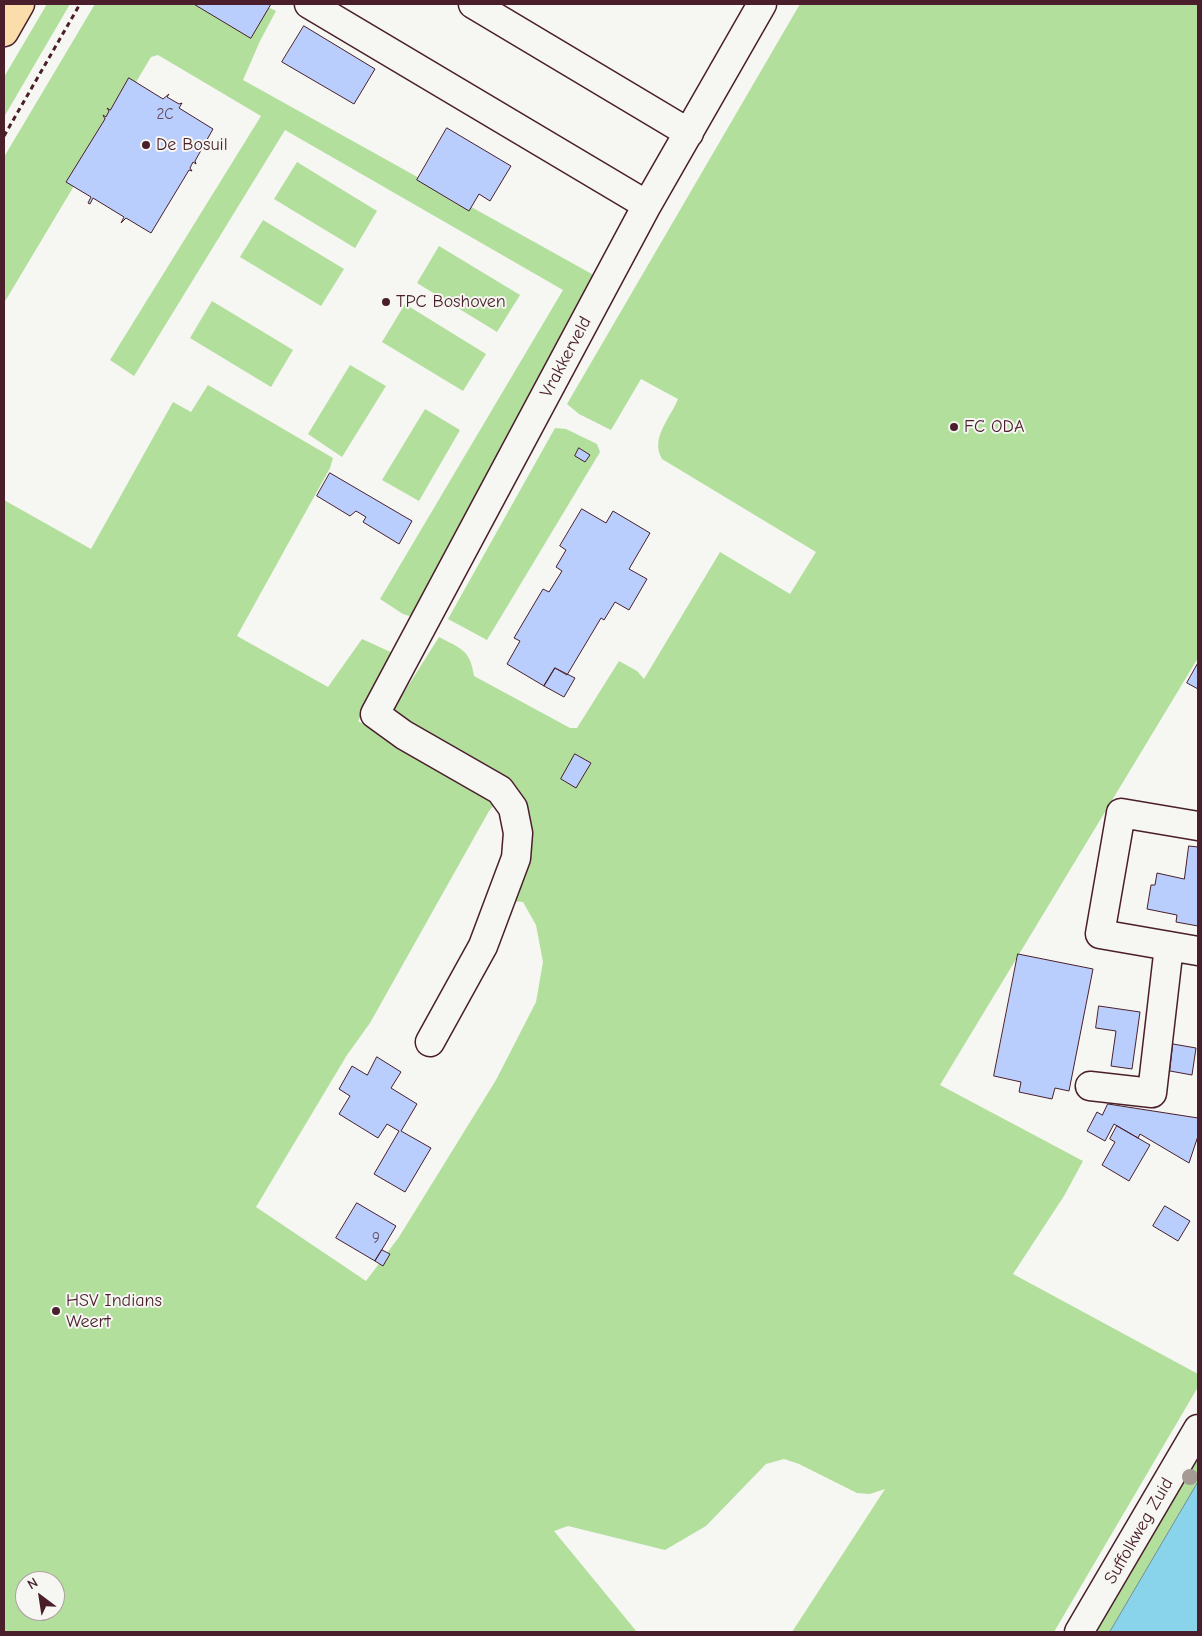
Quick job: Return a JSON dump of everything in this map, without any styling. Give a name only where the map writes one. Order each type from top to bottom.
[{"type":"main road","points":[[4,32],[20,4]]},
{"type":"street","points":[[309,4],[648,205]]},
{"type":"street","points":[[472,4],[688,134]]},
{"type":"street","name":"Vrakkerveld","points":[[430,1042],[483,946],[516,858],[518,833],[512,808],[500,790],[404,735],[375,714],[648,205],[762,4]]},
{"type":"street","points":[[1198,826],[1121,813],[1100,934],[1198,951]]},
{"type":"street","points":[[1090,1086],[1152,1093],[1169,946]]},
{"type":"street","name":"Suffolkweg Zuid","points":[[1079,1632],[1198,1429]]},
{"type":"path","points":[[4,136],[80,4]]},
{"type":"green space","points":[[47,4],[70,4],[4,117],[4,77]]},
{"type":"green space","points":[[95,4],[262,4],[276,11],[243,80],[608,283],[416,618],[403,614],[380,599],[563,290],[285,130],[134,376],[110,360],[261,116],[158,55],[151,57],[4,303],[4,157]]},
{"type":"green space","points":[[800,4],[1198,4],[1198,658],[940,1085],[1083,1161],[1064,1196],[1013,1274],[1198,1374],[1198,1387],[1054,1632],[792,1632],[885,1489],[870,1494],[857,1493],[799,1464],[784,1459],[766,1464],[706,1526],[665,1550],[568,1526],[554,1531],[637,1632],[4,1632],[4,500],[91,549],[173,402],[191,412],[208,385],[333,458],[330,468],[237,636],[328,687],[362,639],[395,654],[358,721],[497,802],[489,811],[370,1023],[347,1055],[256,1207],[366,1281],[399,1237],[496,1080],[536,1002],[543,962],[536,925],[523,902],[510,901],[520,871],[526,842],[522,815],[516,801],[505,787],[401,727],[389,716],[439,637],[459,647],[467,655],[474,676],[570,728],[577,728],[619,661],[637,671],[644,679],[720,552],[790,594],[816,552],[662,459],[658,444],[660,436],[678,399],[641,379],[611,430],[579,414],[567,404]]},
{"type":"green space","points":[[297,162],[377,211],[355,248],[274,199]]},
{"type":"green space","points":[[263,220],[344,269],[321,306],[240,257]]},
{"type":"green space","points":[[439,246],[520,295],[497,332],[417,283]]},
{"type":"green space","points":[[212,301],[293,350],[271,387],[190,338]]},
{"type":"green space","points":[[405,304],[486,354],[463,391],[382,342]]},
{"type":"green space","points":[[350,365],[386,386],[342,457],[308,434]]},
{"type":"green space","points":[[425,409],[460,430],[419,501],[382,480]]},
{"type":"green space","points":[[555,428],[566,429],[597,444],[600,452],[487,640],[448,619]]},
{"type":"green space","points":[[1198,1453],[1198,1483],[1111,1632],[1093,1632]]},
{"type":"water","points":[[1198,1482],[1198,1632],[1110,1632]]},
{"type":"building","points":[[194,4],[271,4],[251,38]]},
{"type":"building","points":[[304,26],[375,69],[354,104],[282,62]]},
{"type":"building","name":"De Bosuil","points":[[129,78],[163,99],[169,94],[167,97],[179,104],[182,103],[179,108],[213,129],[195,161],[196,164],[193,162],[190,168],[192,171],[189,170],[151,233],[126,218],[121,223],[124,217],[93,198],[90,204],[88,203],[91,197],[66,182],[105,119],[103,115],[106,117],[109,111],[107,108],[110,110]]},
{"type":"building","points":[[447,128],[511,166],[490,201],[479,194],[469,211],[417,180]]},
{"type":"building","points":[[579,448],[590,455],[585,462],[575,456]]},
{"type":"building","points":[[330,473],[412,521],[399,544],[363,522],[366,517],[356,511],[350,516],[317,496]]},
{"type":"building","points":[[582,509],[606,523],[613,511],[650,533],[629,569],[647,579],[629,610],[615,602],[604,620],[601,618],[567,675],[555,668],[544,686],[507,664],[520,641],[514,638],[543,589],[549,592],[562,571],[556,567],[566,550],[560,546]]},
{"type":"building","points":[[1198,663],[1198,689],[1187,683]]},
{"type":"building","points":[[555,668],[575,678],[564,697],[544,686]]},
{"type":"building","points":[[575,754],[591,763],[576,788],[561,779]]},
{"type":"building","points":[[1189,846],[1198,847],[1198,926],[1176,922],[1177,915],[1147,909],[1151,885],[1155,885],[1157,873],[1184,879]]},
{"type":"building","points":[[1018,954],[1093,969],[1069,1091],[1055,1088],[1052,1099],[1019,1092],[1021,1082],[994,1076]]},
{"type":"building","points":[[1099,1006],[1140,1012],[1132,1069],[1111,1066],[1116,1031],[1096,1028]]},
{"type":"building","points":[[1173,1044],[1196,1048],[1192,1075],[1170,1071]]},
{"type":"building","points":[[377,1057],[401,1072],[391,1088],[417,1104],[401,1131],[431,1148],[405,1192],[374,1174],[399,1131],[387,1124],[378,1138],[339,1114],[350,1096],[339,1089],[352,1066],[367,1075]]},
{"type":"building","points":[[1108,1104],[1198,1118],[1198,1136],[1189,1163],[1140,1134],[1138,1138],[1114,1124],[1105,1141],[1087,1131],[1097,1112],[1102,1115]]},
{"type":"building","points":[[1117,1126],[1150,1145],[1129,1181],[1102,1165],[1115,1142],[1110,1139]]},
{"type":"building","points":[[357,1203],[396,1226],[375,1261],[336,1238]]},
{"type":"building","points":[[1165,1206],[1190,1221],[1178,1241],[1153,1226]]},
{"type":"building","points":[[382,1250],[390,1254],[383,1266],[375,1261]]},
{"type":"place","name":"De Bosuil","points":[[146,145]]},
{"type":"place","name":"TPC Boshoven","points":[[386,302]]},
{"type":"place","name":"FC ODA","points":[[954,427]]},
{"type":"place","name":"HSV Indians Weert","points":[[56,1311]]}]
